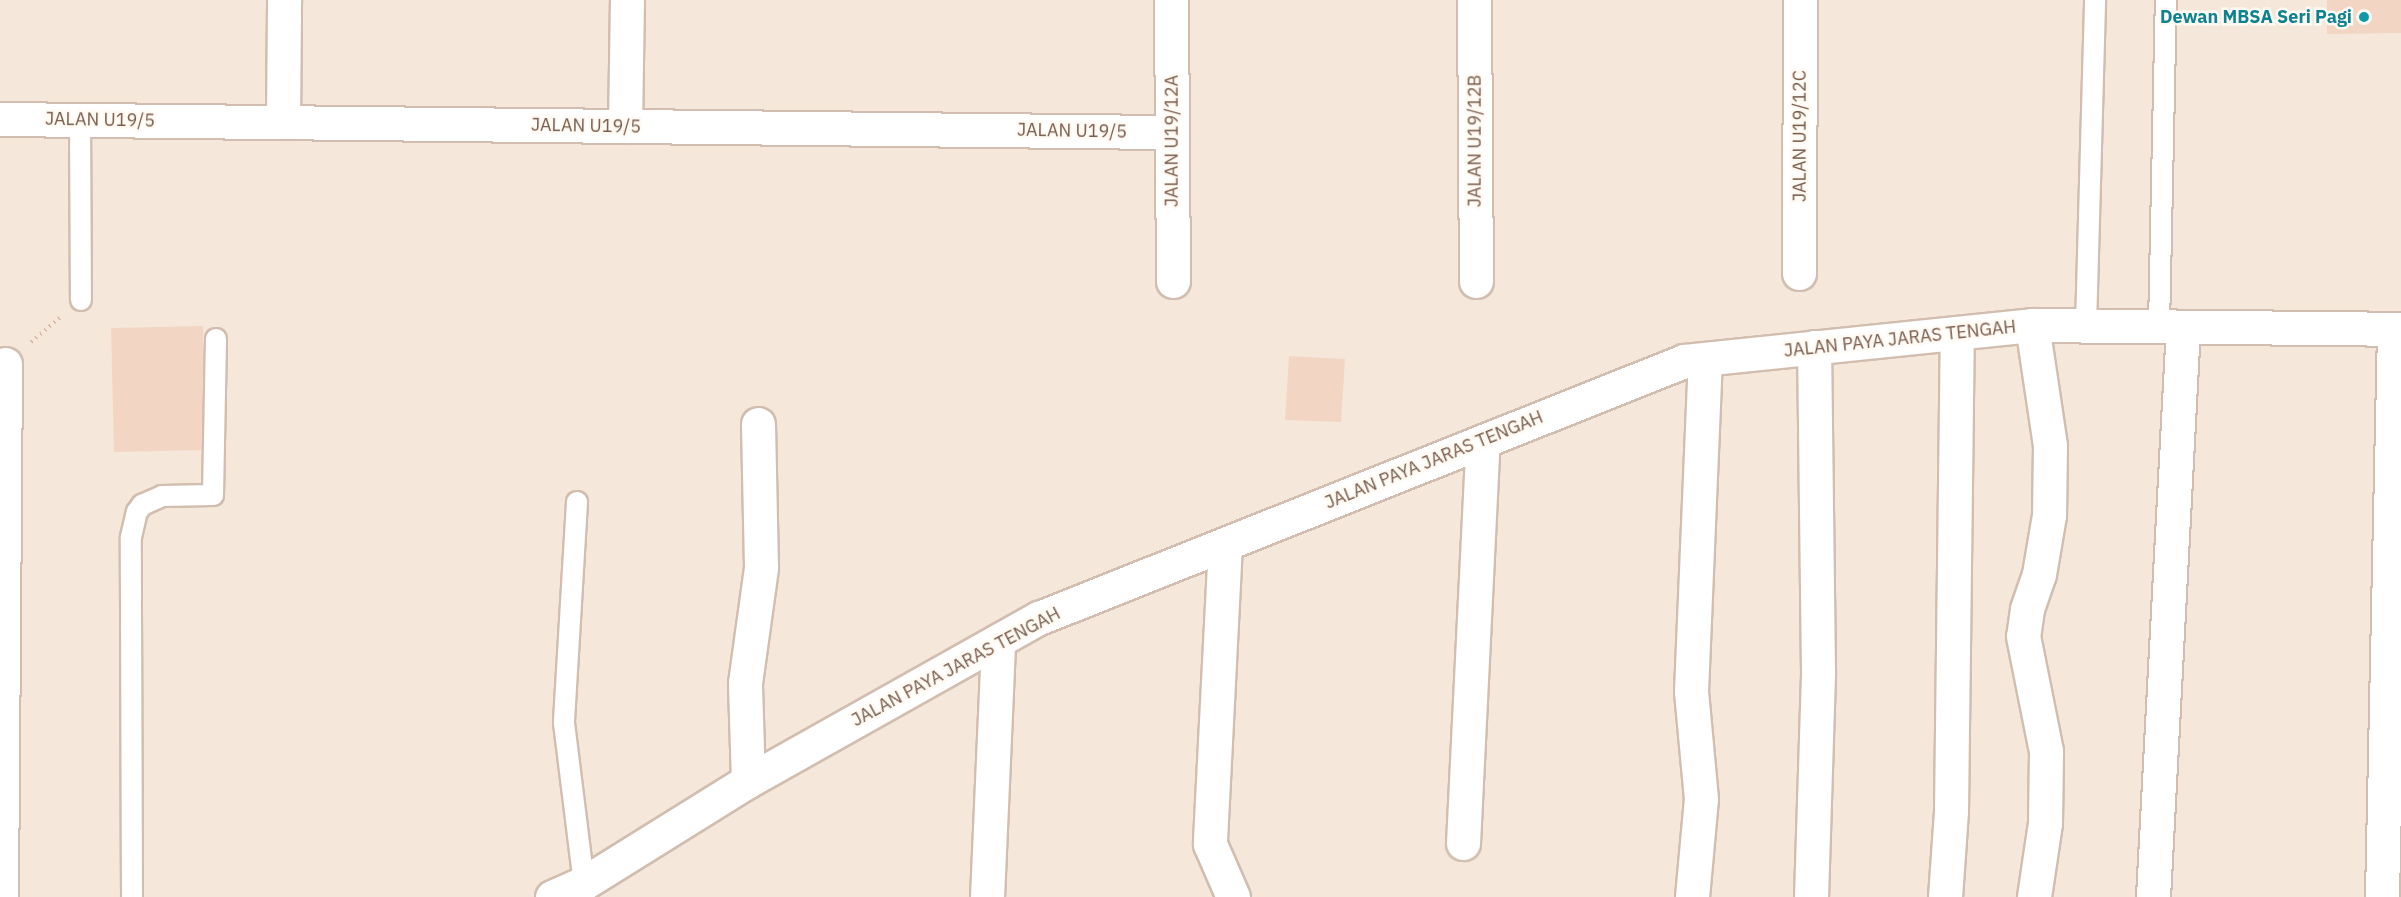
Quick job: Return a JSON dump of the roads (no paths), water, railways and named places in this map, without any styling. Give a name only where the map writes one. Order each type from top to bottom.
[{"type":"street","points":[[283,122],[284,0]]},
{"type":"street","points":[[626,126],[627,0]]},
{"type":"street","name":"JALAN U19/12A","points":[[1170,0],[1173,281]]},
{"type":"street","name":"JALAN U19/12B","points":[[1474,0],[1476,281]]},
{"type":"street","name":"JALAN U19/12C","points":[[1799,273],[1800,0]]},
{"type":"street","name":"JALAN U19/5","points":[[0,119],[1172,132]]},
{"type":"street","points":[[2032,325],[2050,445],[2049,515],[2023,636],[2046,751],[2045,823],[2034,897]]},
{"type":"street","name":"JALAN PAYA JARAS TENGAH","points":[[552,897],[584,883],[748,782],[1039,618],[1684,361],[2032,325],[2397,329]]},
{"type":"street","points":[[2153,897],[2171,327]]},
{"type":"street","points":[[2382,897],[2397,329]]},
{"type":"street","points":[[1945,897],[1951,811],[1957,333]]},
{"type":"street","points":[[1810,897],[1818,671],[1814,347]]},
{"type":"street","points":[[1692,897],[1701,799],[1691,691],[1705,358]]},
{"type":"street","points":[[1,897],[5,363]]},
{"type":"street","points":[[748,782],[745,684],[761,567],[758,424]]},
{"type":"street","points":[[1462,843],[1483,441]]},
{"type":"street","points":[[1225,544],[1210,844],[1233,897]]},
{"type":"street","points":[[987,897],[998,641]]},
{"type":"lane","points":[[2086,326],[2095,0]]},
{"type":"lane","points":[[2166,0],[2171,327]]},
{"type":"lane","points":[[80,120],[81,300]]},
{"type":"lane","points":[[132,897],[130,537],[137,512],[142,505],[162,496],[213,495],[216,339]]},
{"type":"lane","points":[[577,502],[564,723],[584,883]]},
{"type":"place","name":"Dewan MBSA Seri Pagi","points":[[2364,17]]}]
